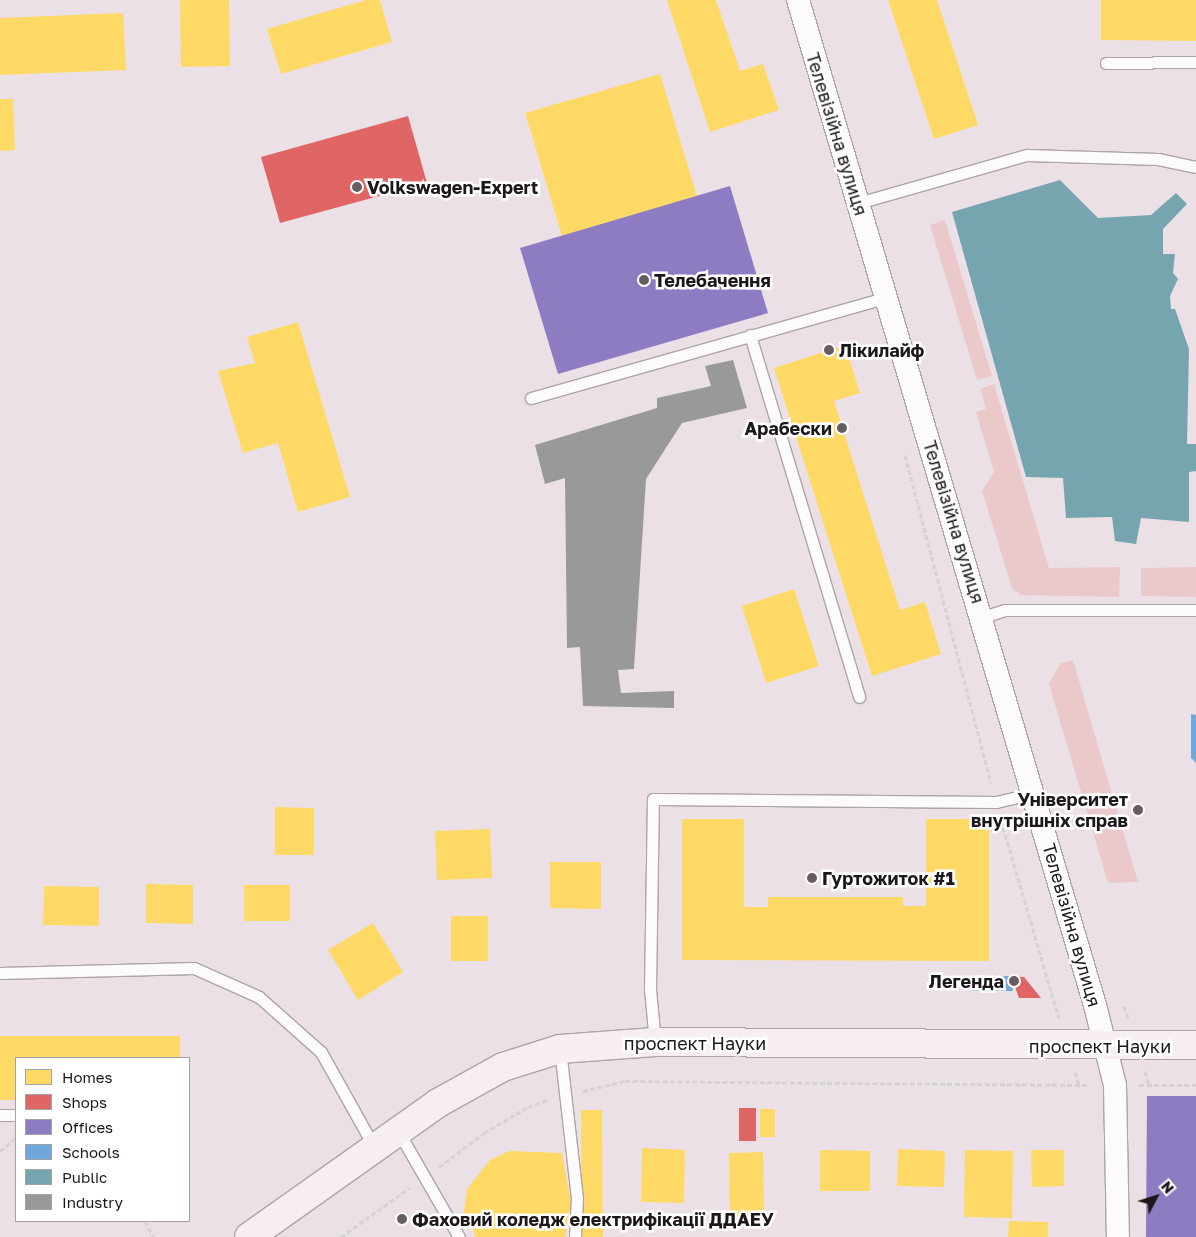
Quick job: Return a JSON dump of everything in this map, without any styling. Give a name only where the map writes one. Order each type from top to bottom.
[{"type":"main road","name":"проспект Науки","points":[[249,1237],[374,1147],[483,1076],[560,1049],[655,1042],[1196,1045]]},
{"type":"street","name":"Телевізійна вулиця","points":[[798,0],[983,617],[1105,1045],[1115,1085],[1118,1237]]},
{"type":"lane","points":[[1106,63],[1196,62]]},
{"type":"lane","points":[[858,204],[1027,155],[1158,159],[1196,167]]},
{"type":"lane","points":[[531,398],[886,297]]},
{"type":"lane","points":[[750,335],[859,697]]},
{"type":"lane","points":[[983,617],[1004,610],[1196,610]]},
{"type":"lane","points":[[655,1042],[650,972],[653,799],[996,802],[1034,793]]},
{"type":"lane","points":[[0,973],[194,968],[259,997],[321,1052],[374,1147]]},
{"type":"lane","points":[[560,1049],[578,1198],[575,1237]]},
{"type":"lane","points":[[0,1115],[15,1115]]},
{"type":"lane","points":[[398,1131],[459,1237]]},
{"type":"path","points":[[902,447],[996,802],[1056,1002]]},
{"type":"path","points":[[340,1237],[528,1107],[565,1095],[625,1081],[1196,1085]]},
{"type":"path","points":[[0,1151],[15,1139]]},
{"type":"path","points":[[146,1222],[153,1237]]},
{"type":"shaded area","points":[[945,220],[992,376],[977,380],[930,225]]},
{"type":"shaded area","points":[[994,384],[1049,568],[1120,567],[1119,597],[1021,595],[1012,588],[982,491],[994,472],[976,412],[986,409],[980,389]]},
{"type":"shaded area","points":[[1196,567],[1196,597],[1141,596],[1141,568]]},
{"type":"shaded area","points":[[1073,660],[1138,882],[1108,883],[1049,684],[1060,664]]},
{"type":"building: Homes","points":[[180,0],[229,0],[230,66],[181,67]]},
{"type":"building: Homes","points":[[366,0],[380,0],[392,42],[281,74],[267,29]]},
{"type":"building: Homes","points":[[667,0],[716,0],[740,71],[763,64],[779,110],[710,132]]},
{"type":"building: Homes","points":[[888,0],[937,0],[978,125],[934,139]]},
{"type":"building: Homes","points":[[1101,0],[1196,0],[1196,41],[1101,40]]},
{"type":"building: Homes","points":[[123,13],[126,70],[0,75],[0,18]]},
{"type":"building: Homes","points":[[660,74],[697,196],[562,236],[525,113]]},
{"type":"building: Homes","points":[[0,99],[13,99],[15,150],[0,151]]},
{"type":"building: Homes","points":[[298,322],[350,497],[298,512],[278,443],[243,453],[218,371],[255,363],[247,337]]},
{"type":"building: Homes","points":[[845,345],[860,393],[834,401],[900,610],[925,602],[941,654],[872,676],[774,368]]},
{"type":"building: Homes","points":[[794,589],[819,666],[766,683],[742,606]]},
{"type":"building: Homes","points":[[275,807],[314,808],[314,855],[275,855]]},
{"type":"building: Homes","points":[[682,819],[744,819],[744,907],[768,907],[768,897],[903,897],[903,906],[926,906],[926,819],[989,819],[989,961],[682,960]]},
{"type":"building: Homes","points":[[490,829],[492,878],[437,880],[435,831]]},
{"type":"building: Homes","points":[[550,862],[601,862],[601,909],[550,908]]},
{"type":"building: Homes","points":[[146,884],[193,885],[193,924],[146,923]]},
{"type":"building: Homes","points":[[244,885],[290,885],[290,921],[244,921]]},
{"type":"building: Homes","points":[[44,886],[99,887],[99,926],[43,925]]},
{"type":"building: Homes","points":[[451,916],[488,916],[488,961],[451,961]]},
{"type":"building: Homes","points":[[373,923],[403,972],[358,1000],[328,950]]},
{"type":"building: Homes","points":[[0,1036],[180,1036],[180,1057],[15,1057],[15,1100],[0,1100]]},
{"type":"building: Homes","points":[[760,1109],[775,1109],[775,1137],[760,1137]]},
{"type":"building: Homes","points":[[581,1110],[602,1110],[603,1237],[582,1237]]},
{"type":"building: Homes","points":[[642,1148],[685,1150],[684,1203],[641,1202]]},
{"type":"building: Homes","points":[[898,1149],[945,1151],[944,1187],[897,1186]]},
{"type":"building: Homes","points":[[820,1150],[870,1151],[870,1191],[820,1191]]},
{"type":"building: Homes","points":[[965,1150],[1013,1151],[1012,1218],[964,1217]]},
{"type":"building: Homes","points":[[1031,1150],[1064,1150],[1064,1186],[1032,1187]]},
{"type":"building: Homes","points":[[509,1151],[562,1153],[571,1203],[565,1237],[476,1237],[464,1213],[467,1189],[490,1160]]},
{"type":"building: Homes","points":[[763,1152],[764,1217],[730,1217],[729,1153]]},
{"type":"building: Homes","points":[[1009,1221],[1048,1222],[1048,1237],[1008,1237]]},
{"type":"building: Shops","points":[[408,116],[427,183],[280,223],[261,157]]},
{"type":"building: Shops","points":[[1011,976],[1024,977],[1041,998],[1019,998]]},
{"type":"building: Shops","points":[[739,1108],[756,1108],[756,1141],[739,1141]]},
{"type":"building: Offices","name":"Телебачення","points":[[730,186],[768,313],[558,374],[520,248]]},
{"type":"building: Offices","points":[[1147,1096],[1196,1096],[1196,1237],[1146,1237]]},
{"type":"building: Schools","points":[[1191,714],[1196,715],[1196,763],[1191,758]]},
{"type":"building: Schools","points":[[1011,976],[1013,991],[970,991],[969,977]]},
{"type":"building: Public","points":[[1060,180],[1098,218],[1151,215],[1176,193],[1187,204],[1163,229],[1163,254],[1175,254],[1173,273],[1178,279],[1170,296],[1171,309],[1175,309],[1189,349],[1187,444],[1196,444],[1196,471],[1189,472],[1189,522],[1141,518],[1136,544],[1115,541],[1112,517],[1066,518],[1063,478],[1026,477],[952,212]]},
{"type":"building: Industry","points":[[733,360],[747,408],[682,423],[646,479],[634,669],[618,670],[621,693],[674,691],[674,708],[583,706],[580,647],[567,648],[565,478],[545,484],[535,445],[657,408],[657,398],[711,386],[705,366]]},
{"type":"place","name":"Volkswagen-Expert","points":[[357,187]]},
{"type":"place","name":"Телебачення","points":[[644,280]]},
{"type":"place","name":"Лікилайф","points":[[829,350]]},
{"type":"place","name":"Арабески","points":[[842,428]]},
{"type":"place","name":"Університет внутрішніх справ","points":[[1138,810]]},
{"type":"place","name":"Гуртожиток #1","points":[[812,878]]},
{"type":"place","name":"Легенда","points":[[1014,981]]},
{"type":"place","name":"Фаховий коледж електрифікації ДДАЕУ","points":[[402,1219]]}]
